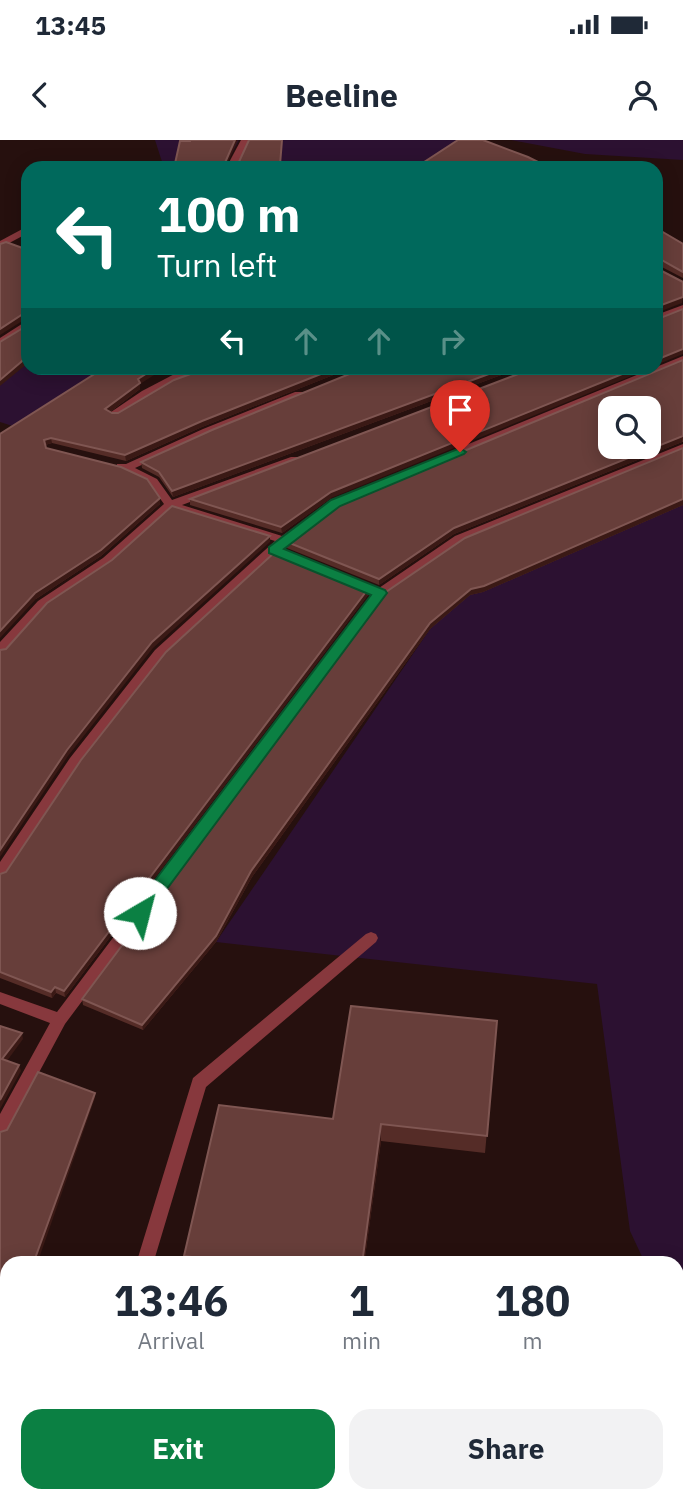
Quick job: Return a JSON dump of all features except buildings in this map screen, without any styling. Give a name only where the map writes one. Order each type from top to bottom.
[{"type":"lane","points":[[235,161],[246,140]]},
{"type":"lane","points":[[0,245],[21,233]]},
{"type":"lane","points":[[663,316],[683,308]]},
{"type":"lane","points":[[0,343],[21,328]]},
{"type":"lane","points":[[663,367],[683,359]]},
{"type":"lane","points":[[114,414],[181,375]]},
{"type":"lane","points":[[0,873],[75,761],[160,653],[279,545],[336,503],[644,375]]},
{"type":"lane","points":[[317,387],[121,466],[152,481],[170,505],[279,545],[380,593]]},
{"type":"lane","points":[[0,1129],[60,1020],[380,593],[459,539],[683,447]]},
{"type":"lane","points":[[0,650],[42,604],[107,561],[170,505],[302,456]]},
{"type":"lane","points":[[146,1256],[199,1083],[371,938]]},
{"type":"lane","points":[[0,998],[60,1020]]},
{"type":"shaded area","points":[[155,140],[239,140],[228,161],[162,161]]},
{"type":"shaded area","points":[[253,140],[466,140],[434,161],[242,161]]},
{"type":"shaded area","points":[[511,140],[683,140],[683,160],[585,154]]},
{"type":"shaded area","points":[[21,334],[21,375],[103,375],[19,428],[0,422],[0,350]]},
{"type":"shaded area","points":[[683,503],[683,1256],[642,1256],[630,1231],[597,984],[216,942],[430,629],[462,597]]},
{"type":"route","points":[[140,913],[380,593],[274,550],[336,503],[460,452]]}]
